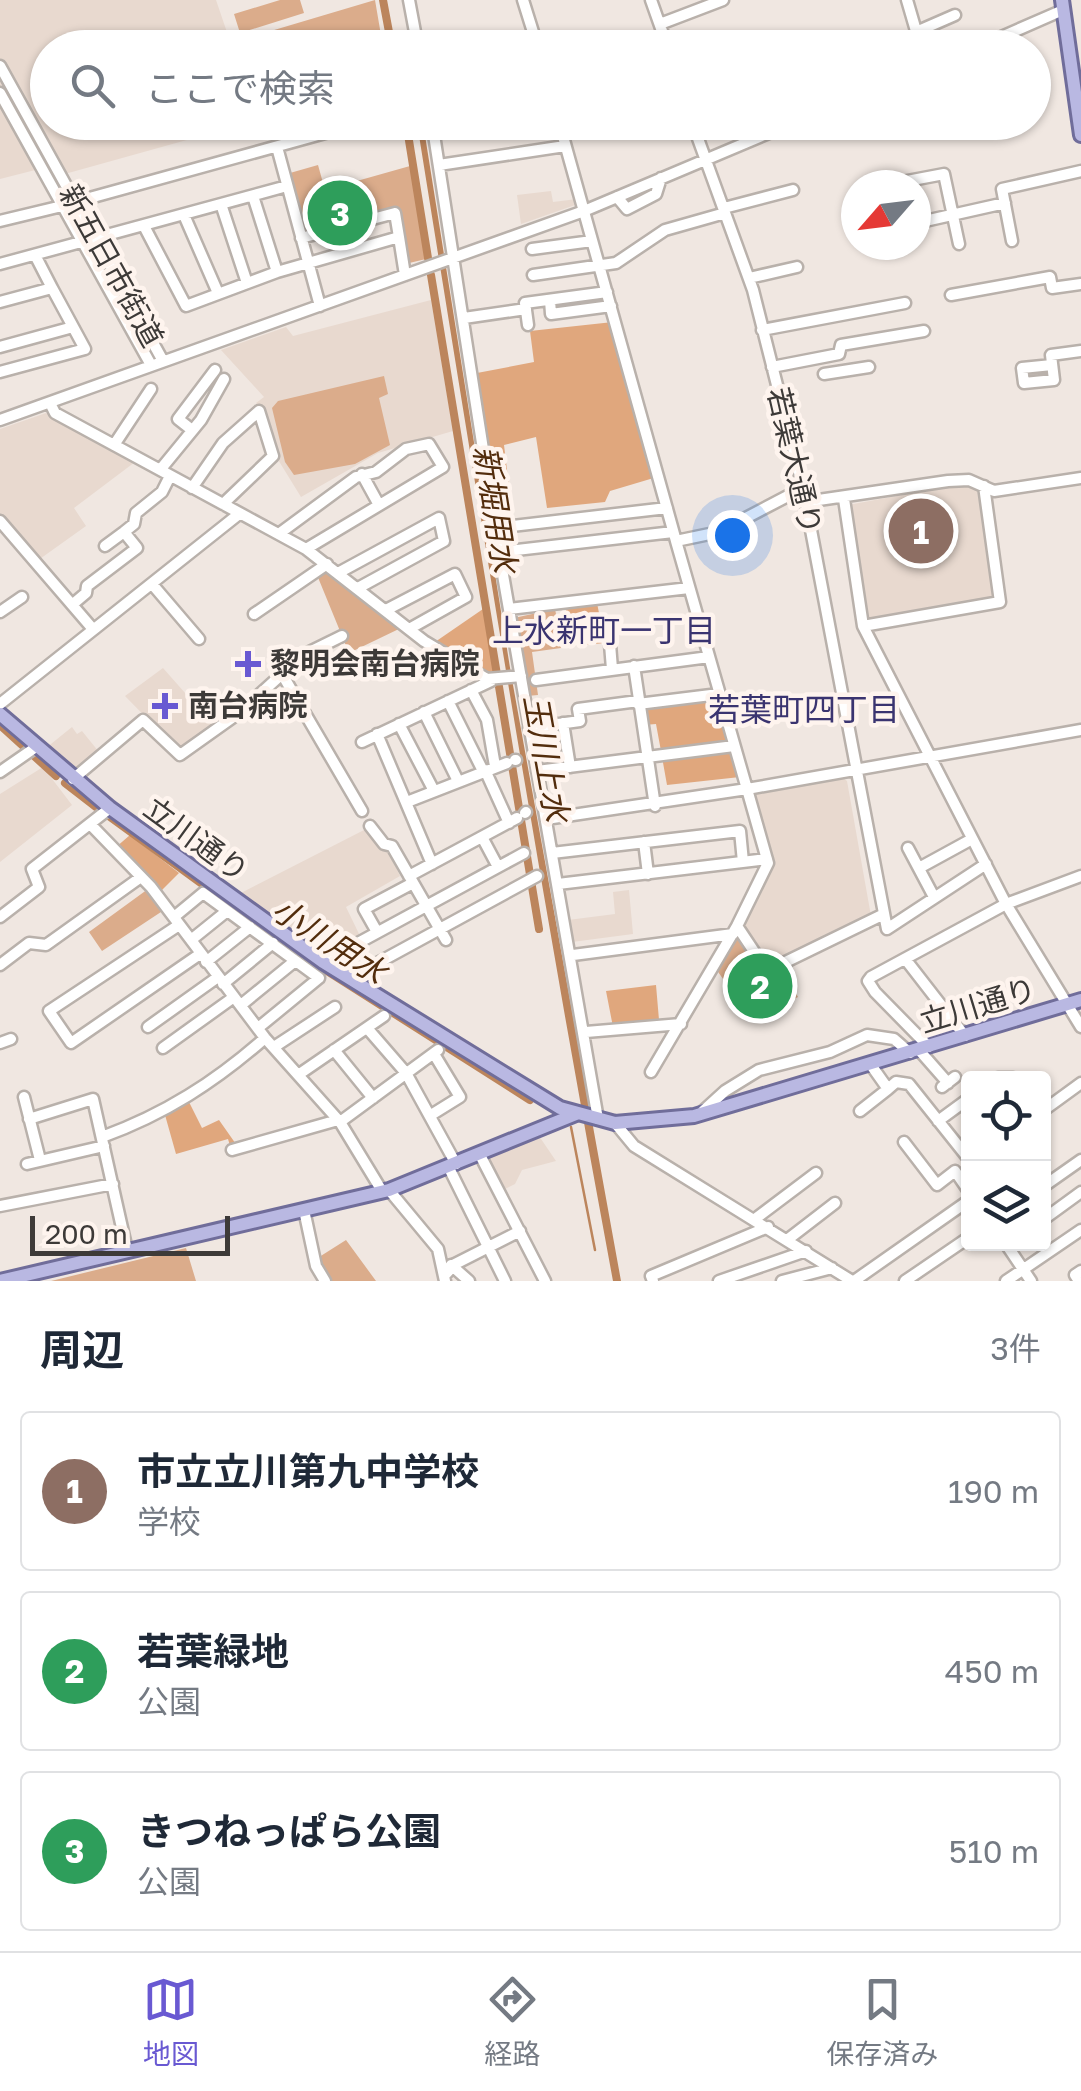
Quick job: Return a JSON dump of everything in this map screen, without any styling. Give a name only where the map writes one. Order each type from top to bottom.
[{"type":"main road","points":[[1062,5],[1081,135]]},
{"type":"main road","name":"立川通り","points":[[0,714],[32,751],[323,962],[578,1115],[615,1122],[698,1116],[1074,1003]]},
{"type":"main road","points":[[0,1281],[386,1190],[578,1115]]},
{"type":"street","points":[[410,0],[415,30]]},
{"type":"street","points":[[523,0],[532,30]]},
{"type":"street","points":[[651,0],[662,30]]},
{"type":"street","points":[[660,24],[723,0]]},
{"type":"street","points":[[907,0],[915,30]]},
{"type":"street","points":[[1012,30],[1062,5]]},
{"type":"street","points":[[921,30],[956,15]]},
{"type":"street","name":"新五日市街道","points":[[0,66],[30,120]]},
{"type":"street","name":"新五日市街道","points":[[0,93],[150,366]]},
{"type":"street","name":"新五日市街道","points":[[41,140],[163,361]]},
{"type":"street","points":[[75,202],[301,140]]},
{"type":"street","points":[[435,140],[495,528],[573,954],[597,1119]]},
{"type":"street","points":[[564,140],[768,868],[652,1072]]},
{"type":"street","name":"若葉大通り","points":[[699,140],[748,278],[802,488],[882,914]]},
{"type":"street","points":[[0,420],[617,197],[627,209],[632,209],[656,194],[661,178],[753,140]]},
{"type":"street","points":[[439,165],[566,146]]},
{"type":"street","points":[[277,147],[320,306]]},
{"type":"street","points":[[37,160],[48,152]]},
{"type":"street","points":[[1012,241],[1002,190],[1081,171]]},
{"type":"street","points":[[931,176],[944,174],[959,244]]},
{"type":"street","points":[[0,264],[287,186]]},
{"type":"street","points":[[532,276],[616,263],[665,230],[793,190]]},
{"type":"street","points":[[254,196],[277,272]]},
{"type":"street","points":[[220,204],[247,283]]},
{"type":"street","points":[[931,219],[1005,204]]},
{"type":"street","points":[[0,222],[62,206]]},
{"type":"street","points":[[301,238],[396,213],[405,275]]},
{"type":"street","points":[[184,215],[218,294]]},
{"type":"street","points":[[144,226],[186,306],[277,272],[399,237]]},
{"type":"street","points":[[532,249],[592,241]]},
{"type":"street","points":[[0,372],[85,350],[35,255]]},
{"type":"street","points":[[748,278],[797,267]]},
{"type":"street","points":[[952,295],[1050,277],[1052,288],[1081,284]]},
{"type":"street","points":[[0,302],[52,288]]},
{"type":"street","points":[[528,325],[525,303],[607,292]]},
{"type":"street","points":[[550,300],[552,314],[611,306]]},
{"type":"street","points":[[762,330],[904,303]]},
{"type":"street","points":[[464,318],[526,309]]},
{"type":"street","points":[[0,347],[73,328]]},
{"type":"street","points":[[842,371],[841,345],[924,330]]},
{"type":"street","points":[[1052,365],[1051,354],[1081,350]]},
{"type":"street","points":[[772,367],[839,354]]},
{"type":"street","points":[[824,374],[869,366]]},
{"type":"street","points":[[105,546],[134,524],[136,513],[162,492],[165,473],[192,430],[219,375],[178,418],[192,430]]},
{"type":"street","points":[[114,445],[151,389]]},
{"type":"street","points":[[50,402],[55,413],[306,549],[409,629],[495,681]]},
{"type":"street","points":[[192,488],[224,443],[259,412],[273,456],[223,504]]},
{"type":"street","points":[[280,534],[362,474],[376,472],[406,449],[429,444],[442,467],[306,549]]},
{"type":"street","points":[[362,474],[378,505]]},
{"type":"street","points":[[805,502],[948,481],[969,480],[1000,491],[1081,478]]},
{"type":"street","points":[[864,626],[1000,602],[984,486]]},
{"type":"street","points":[[500,552],[719,532],[802,488]]},
{"type":"street","points":[[844,498],[864,626],[1006,904],[1074,1003],[1081,1028]]},
{"type":"street","points":[[495,528],[667,508]]},
{"type":"street","points":[[0,704],[239,514]]},
{"type":"street","points":[[338,573],[438,518],[444,541],[358,588]]},
{"type":"street","points":[[0,521],[92,628]]},
{"type":"street","points":[[73,604],[86,593],[87,586],[136,548],[124,532]]},
{"type":"street","points":[[254,614],[328,564]]},
{"type":"street","points":[[386,610],[455,574],[466,596],[409,629]]},
{"type":"street","points":[[152,584],[200,639]]},
{"type":"street","points":[[509,609],[689,588]]},
{"type":"street","points":[[0,612],[22,597]]},
{"type":"street","points":[[73,779],[143,720],[180,755],[239,713],[282,674],[285,664],[342,636]]},
{"type":"street","points":[[610,644],[612,669]]},
{"type":"street","points":[[536,680],[709,658]]},
{"type":"street","points":[[634,666],[655,806]]},
{"type":"street","points":[[282,674],[362,811]]},
{"type":"street","points":[[362,742],[471,690],[521,676]]},
{"type":"street","points":[[376,932],[364,909],[432,864],[519,816],[486,720],[471,690]]},
{"type":"street","points":[[530,728],[580,721],[578,709],[719,694]]},
{"type":"street","points":[[448,700],[500,765]]},
{"type":"street","points":[[424,712],[458,782]]},
{"type":"street","points":[[564,723],[570,766]]},
{"type":"street","points":[[400,724],[434,791]]},
{"type":"street","points":[[546,819],[655,806],[1081,730]]},
{"type":"street","points":[[377,734],[432,864]]},
{"type":"street","points":[[537,771],[734,746]]},
{"type":"street","points":[[0,772],[32,751]]},
{"type":"street","points":[[407,802],[500,765]]},
{"type":"street","points":[[0,917],[39,887],[32,869],[110,808]]},
{"type":"street","points":[[90,824],[141,877],[274,1048],[339,1121],[386,1190],[438,1249],[447,1275]]},
{"type":"street","points":[[370,826],[384,844],[392,846],[443,935]]},
{"type":"street","points":[[552,853],[740,831],[744,862]]},
{"type":"street","points":[[482,837],[498,867]]},
{"type":"street","points":[[918,868],[972,839]]},
{"type":"street","points":[[644,842],[648,874]]},
{"type":"street","points":[[908,848],[934,897]]},
{"type":"street","points":[[323,962],[530,851]]},
{"type":"street","points":[[558,884],[767,859]]},
{"type":"street","points":[[734,930],[767,970],[882,914],[887,928],[986,864]]},
{"type":"street","points":[[948,1083],[868,981],[1006,904],[1081,876]]},
{"type":"street","points":[[0,965],[30,943],[46,945],[141,877]]},
{"type":"street","points":[[350,978],[443,935],[532,878]]},
{"type":"street","points":[[26,1164],[103,1141],[166,1112],[228,1071],[319,978],[203,892],[176,921],[50,1012],[71,1043],[250,927]]},
{"type":"street","points":[[191,940],[228,911]]},
{"type":"street","points":[[573,954],[734,930]]},
{"type":"street","points":[[148,1027],[273,943]]},
{"type":"street","points":[[906,960],[965,1036]]},
{"type":"street","points":[[163,1048],[295,962]]},
{"type":"street","points":[[274,1048],[335,1006]]},
{"type":"street","points":[[298,1075],[384,1016]]},
{"type":"street","points":[[586,1032],[681,1024]]},
{"type":"street","points":[[367,1028],[406,1073],[431,1114],[505,1281]]},
{"type":"street","points":[[698,1116],[724,1091],[759,1070],[830,1052],[867,1034],[894,1039],[919,1050]]},
{"type":"street","points":[[334,1050],[373,1098]]},
{"type":"street","points":[[232,1150],[339,1121],[436,1052],[460,1097],[431,1114]]},
{"type":"street","points":[[871,1065],[888,1088]]},
{"type":"street","points":[[860,1111],[896,1082],[909,1084],[961,1149]]},
{"type":"street","points":[[1051,1105],[1081,1083]]},
{"type":"street","points":[[24,1097],[40,1160]]},
{"type":"street","points":[[29,1119],[93,1098],[127,1250]]},
{"type":"street","points":[[938,1120],[961,1104]]},
{"type":"street","points":[[615,1122],[634,1146],[853,1281],[961,1206]]},
{"type":"street","points":[[904,1142],[937,1185],[954,1171],[961,1180]]},
{"type":"street","points":[[480,1154],[545,1281]]},
{"type":"street","points":[[1051,1182],[1080,1163]]},
{"type":"street","points":[[755,1219],[816,1173]]},
{"type":"street","points":[[0,1206],[113,1184]]},
{"type":"street","points":[[1051,1213],[1081,1192]]},
{"type":"street","points":[[787,1240],[835,1203]]},
{"type":"street","points":[[304,1210],[314,1256],[325,1281]]},
{"type":"street","points":[[652,1281],[650,1276],[768,1227]]},
{"type":"street","points":[[1006,1281],[1081,1230]]},
{"type":"street","points":[[447,1275],[520,1231]]},
{"type":"street","points":[[905,1281],[961,1243]]},
{"type":"street","points":[[718,1281],[806,1251]]},
{"type":"street","points":[[1012,1251],[1031,1281]]},
{"type":"street","points":[[782,1281],[832,1268]]},
{"type":"street","points":[[1080,1281],[1076,1274],[1081,1271]]},
{"type":"street","points":[[447,1275],[469,1281]]},
{"type":"shaded area","points":[[0,0],[216,0],[226,30],[30,30],[30,140],[187,140],[54,177],[47,167],[0,179]]},
{"type":"shaded area","points":[[280,0],[300,0],[304,13],[250,30],[239,30],[234,14]]},
{"type":"shaded area","points":[[375,0],[380,30],[274,30]]},
{"type":"shaded area","points":[[420,140],[426,140],[511,674],[621,1281],[613,1281],[487,558]]},
{"type":"shaded area","points":[[318,165],[325,190],[410,166],[426,259],[405,264],[396,209],[305,231],[290,173]]},
{"type":"shaded area","points":[[551,191],[553,202],[577,199],[578,204],[521,224],[517,195]]},
{"type":"shaded area","points":[[431,300],[453,431],[378,453],[301,497],[277,458],[262,409],[256,403],[264,397],[221,350],[286,327],[293,336]]},
{"type":"shaded area","points":[[613,322],[657,477],[610,491],[605,502],[547,508],[536,437],[504,445],[511,503],[495,506],[477,373],[534,362],[530,331]]},
{"type":"shaded area","points":[[384,376],[388,394],[379,398],[390,445],[355,464],[294,475],[285,462],[272,408],[278,401]]},
{"type":"shaded area","points":[[46,413],[135,462],[74,508],[86,526],[37,561],[0,516],[0,429]]},
{"type":"shaded area","points":[[967,483],[981,488],[997,598],[866,620],[848,505]]},
{"type":"shaded area","points":[[328,568],[403,627],[349,653],[317,575]]},
{"type":"shaded area","points":[[597,603],[605,643],[582,645],[572,614],[567,615],[565,606]]},
{"type":"shaded area","points":[[483,609],[494,676],[435,642]]},
{"type":"shaded area","points":[[555,609],[561,648],[532,652],[538,695],[527,696],[514,618]]},
{"type":"shaded area","name":"南台病院","points":[[163,668],[216,728],[179,751],[125,696]]},
{"type":"shaded area","points":[[715,698],[728,743],[661,751],[656,724],[644,725],[644,707]]},
{"type":"shaded area","points":[[72,727],[77,734],[82,731],[99,752],[76,771],[46,748]]},
{"type":"shaded area","points":[[733,751],[740,777],[667,785],[662,757]]},
{"type":"shaded area","points":[[43,767],[72,805],[0,862],[0,794]]},
{"type":"shaded area","points":[[843,778],[847,781],[871,916],[768,968],[743,924],[773,867],[755,794]]},
{"type":"shaded area","points":[[366,829],[387,849],[400,876],[346,907],[361,938],[327,957],[241,893]]},
{"type":"shaded area","points":[[130,835],[179,873],[159,893],[115,848]]},
{"type":"shaded area","points":[[148,889],[164,910],[102,951],[89,932]]},
{"type":"shaded area","points":[[629,890],[633,934],[572,942],[568,920],[615,914],[613,892]]},
{"type":"shaded area","points":[[743,935],[767,975],[782,969],[798,997],[752,1020],[716,969],[736,936]]},
{"type":"shaded area","points":[[656,985],[659,1020],[613,1027],[606,991]]},
{"type":"shaded area","points":[[188,1100],[202,1128],[219,1120],[238,1147],[231,1149],[228,1139],[176,1154],[165,1115]]},
{"type":"shaded area","points":[[539,1136],[556,1161],[522,1170],[515,1184],[501,1191],[487,1158]]},
{"type":"shaded area","points":[[346,1240],[376,1281],[327,1281],[316,1259]]},
{"type":"shaded area","points":[[186,1248],[196,1281],[51,1281]]},
{"type":"waterway","name":"新堀用水","points":[[383,0],[389,30]]},
{"type":"waterway","name":"新堀用水","points":[[409,140],[428,258]]},
{"type":"waterway","name":"新堀用水","points":[[431,275],[539,929]]},
{"type":"waterway","name":"小川用水","points":[[0,725],[56,776]]},
{"type":"waterway","name":"小川用水","points":[[65,783],[96,807]]},
{"type":"waterway","name":"小川用水","points":[[106,814],[283,943],[530,1100]]},
{"type":"waterway","name":"新堀用水","points":[[571,1127],[595,1250]]},
{"type":"place","name":"きつねっぱら公園","points":[[340,213]]},
{"type":"place","name":"市立立川第九中学校","points":[[921,531]]},
{"type":"place","name":"黎明会南台病院","points":[[248,664]]},
{"type":"place","name":"南台病院","points":[[165,706]]},
{"type":"place","name":"若葉緑地","points":[[760,986]]},
{"type":"district","name":"上水新町一丁目","points":[[604,631]]},
{"type":"district","name":"若葉町四丁目","points":[[804,710]]},
{"type":"water label","name":"玉川上水","points":[[546,758]]}]
